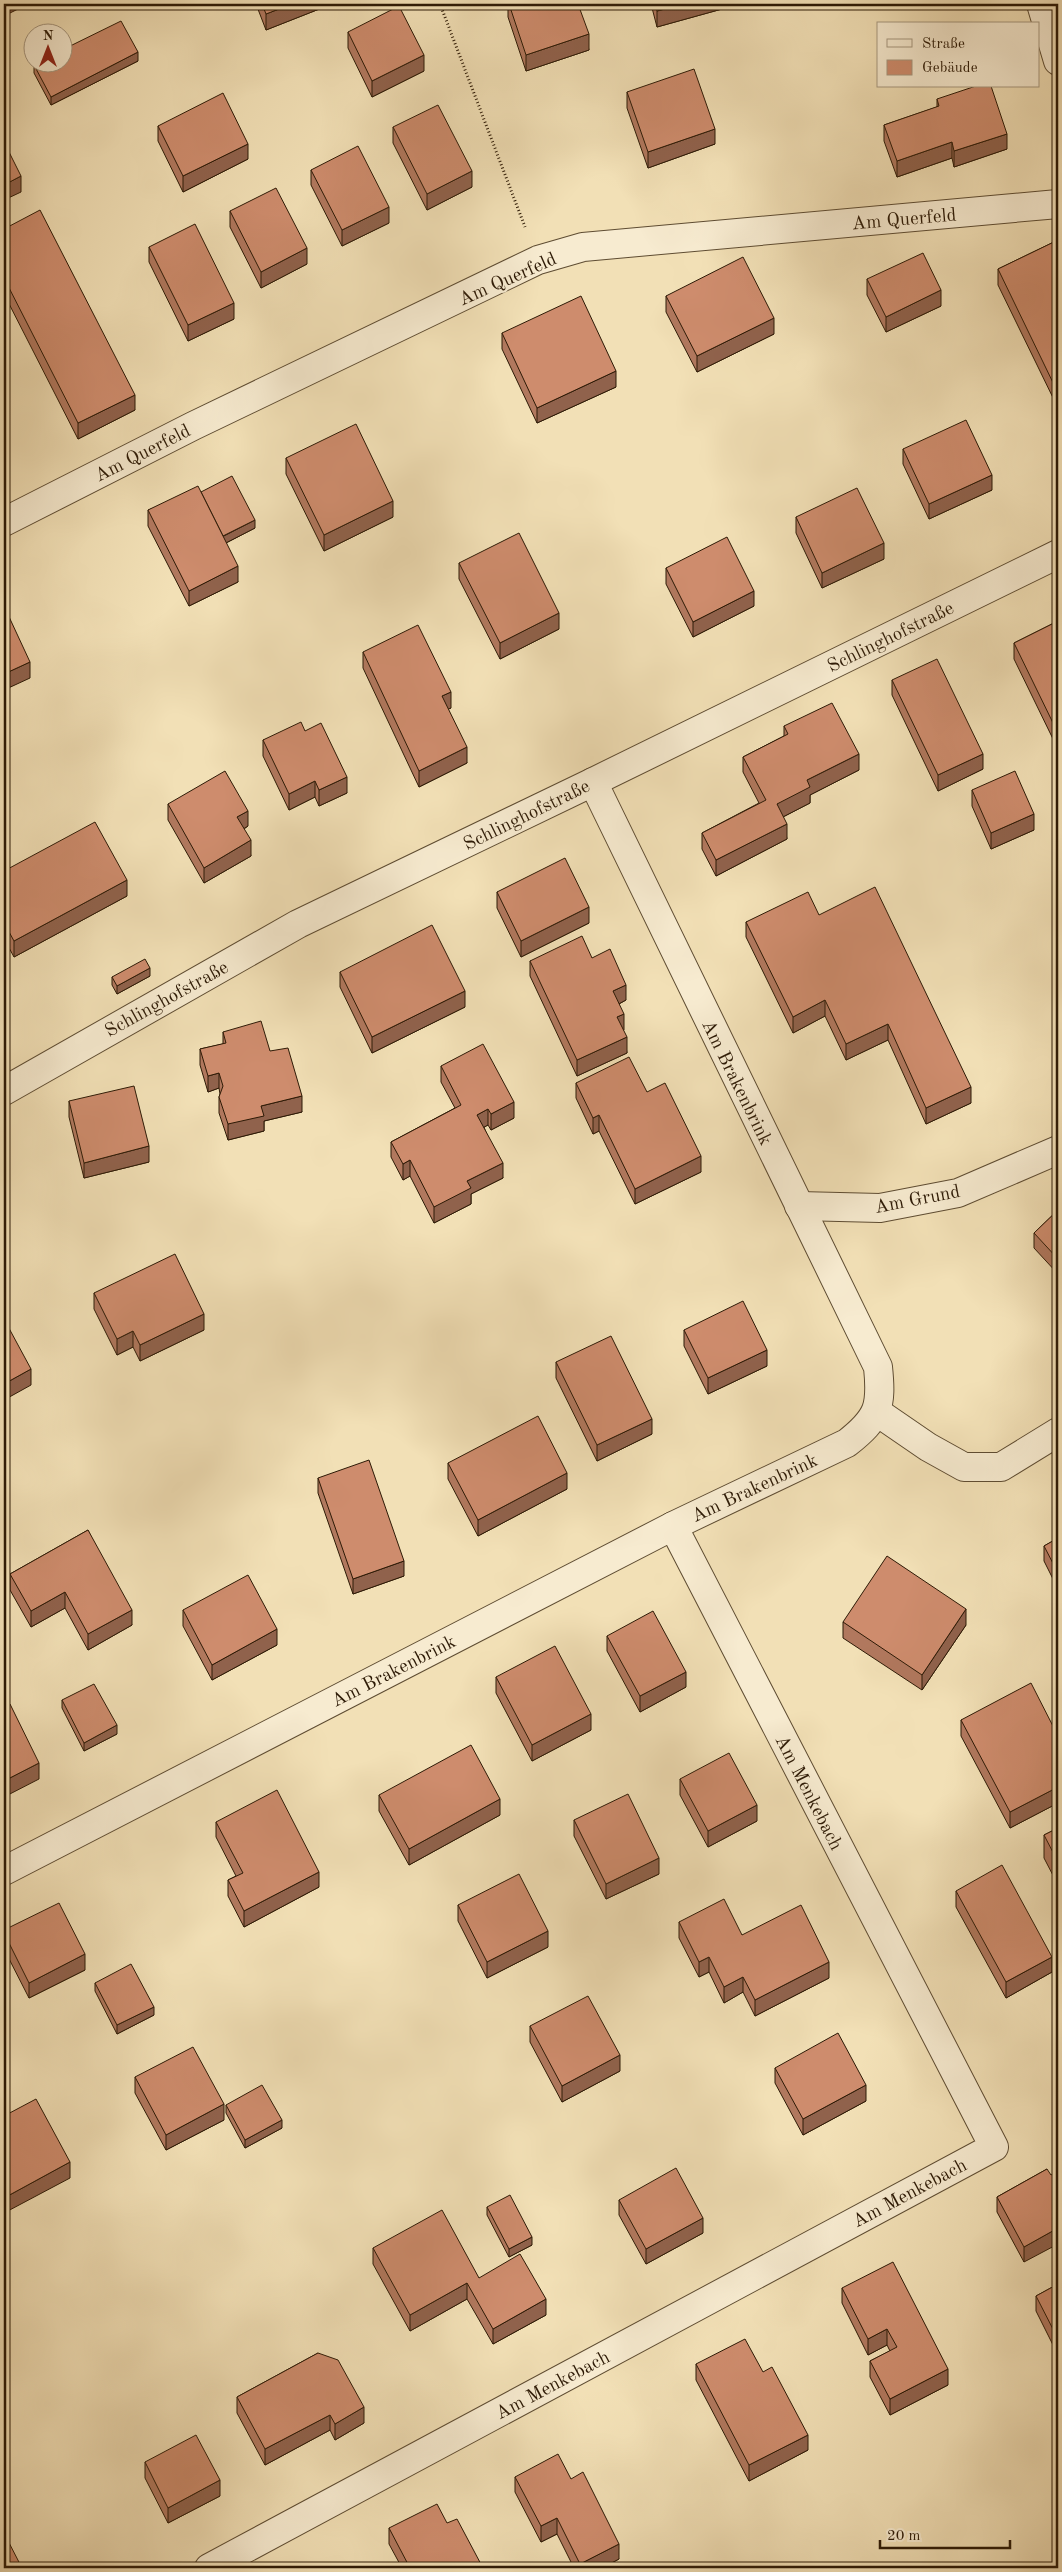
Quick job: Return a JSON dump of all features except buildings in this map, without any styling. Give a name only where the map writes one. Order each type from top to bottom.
[{"type":"street","points":[[1041,4],[1058,61]]},
{"type":"street","name":"Am Querfeld","points":[[4,522],[202,422],[538,260],[583,247],[1058,204]]},
{"type":"street","name":"Schlinghofstraße","points":[[4,1091],[298,924],[1058,554]]},
{"type":"street","name":"Am Brakenbrink","points":[[4,1870],[673,1526],[847,1443],[866,1428],[877,1412],[881,1393],[878,1366],[593,782]]},
{"type":"street","name":"Am Grund","points":[[799,1206],[880,1208],[958,1193],[1058,1150]]},
{"type":"street","points":[[877,1412],[928,1447],[964,1467],[1001,1467],[1058,1432]]},
{"type":"street","name":"Am Menkebach","points":[[209,2568],[994,2147],[673,1526]]},
{"type":"path","points":[[440,4],[538,260]]}]
